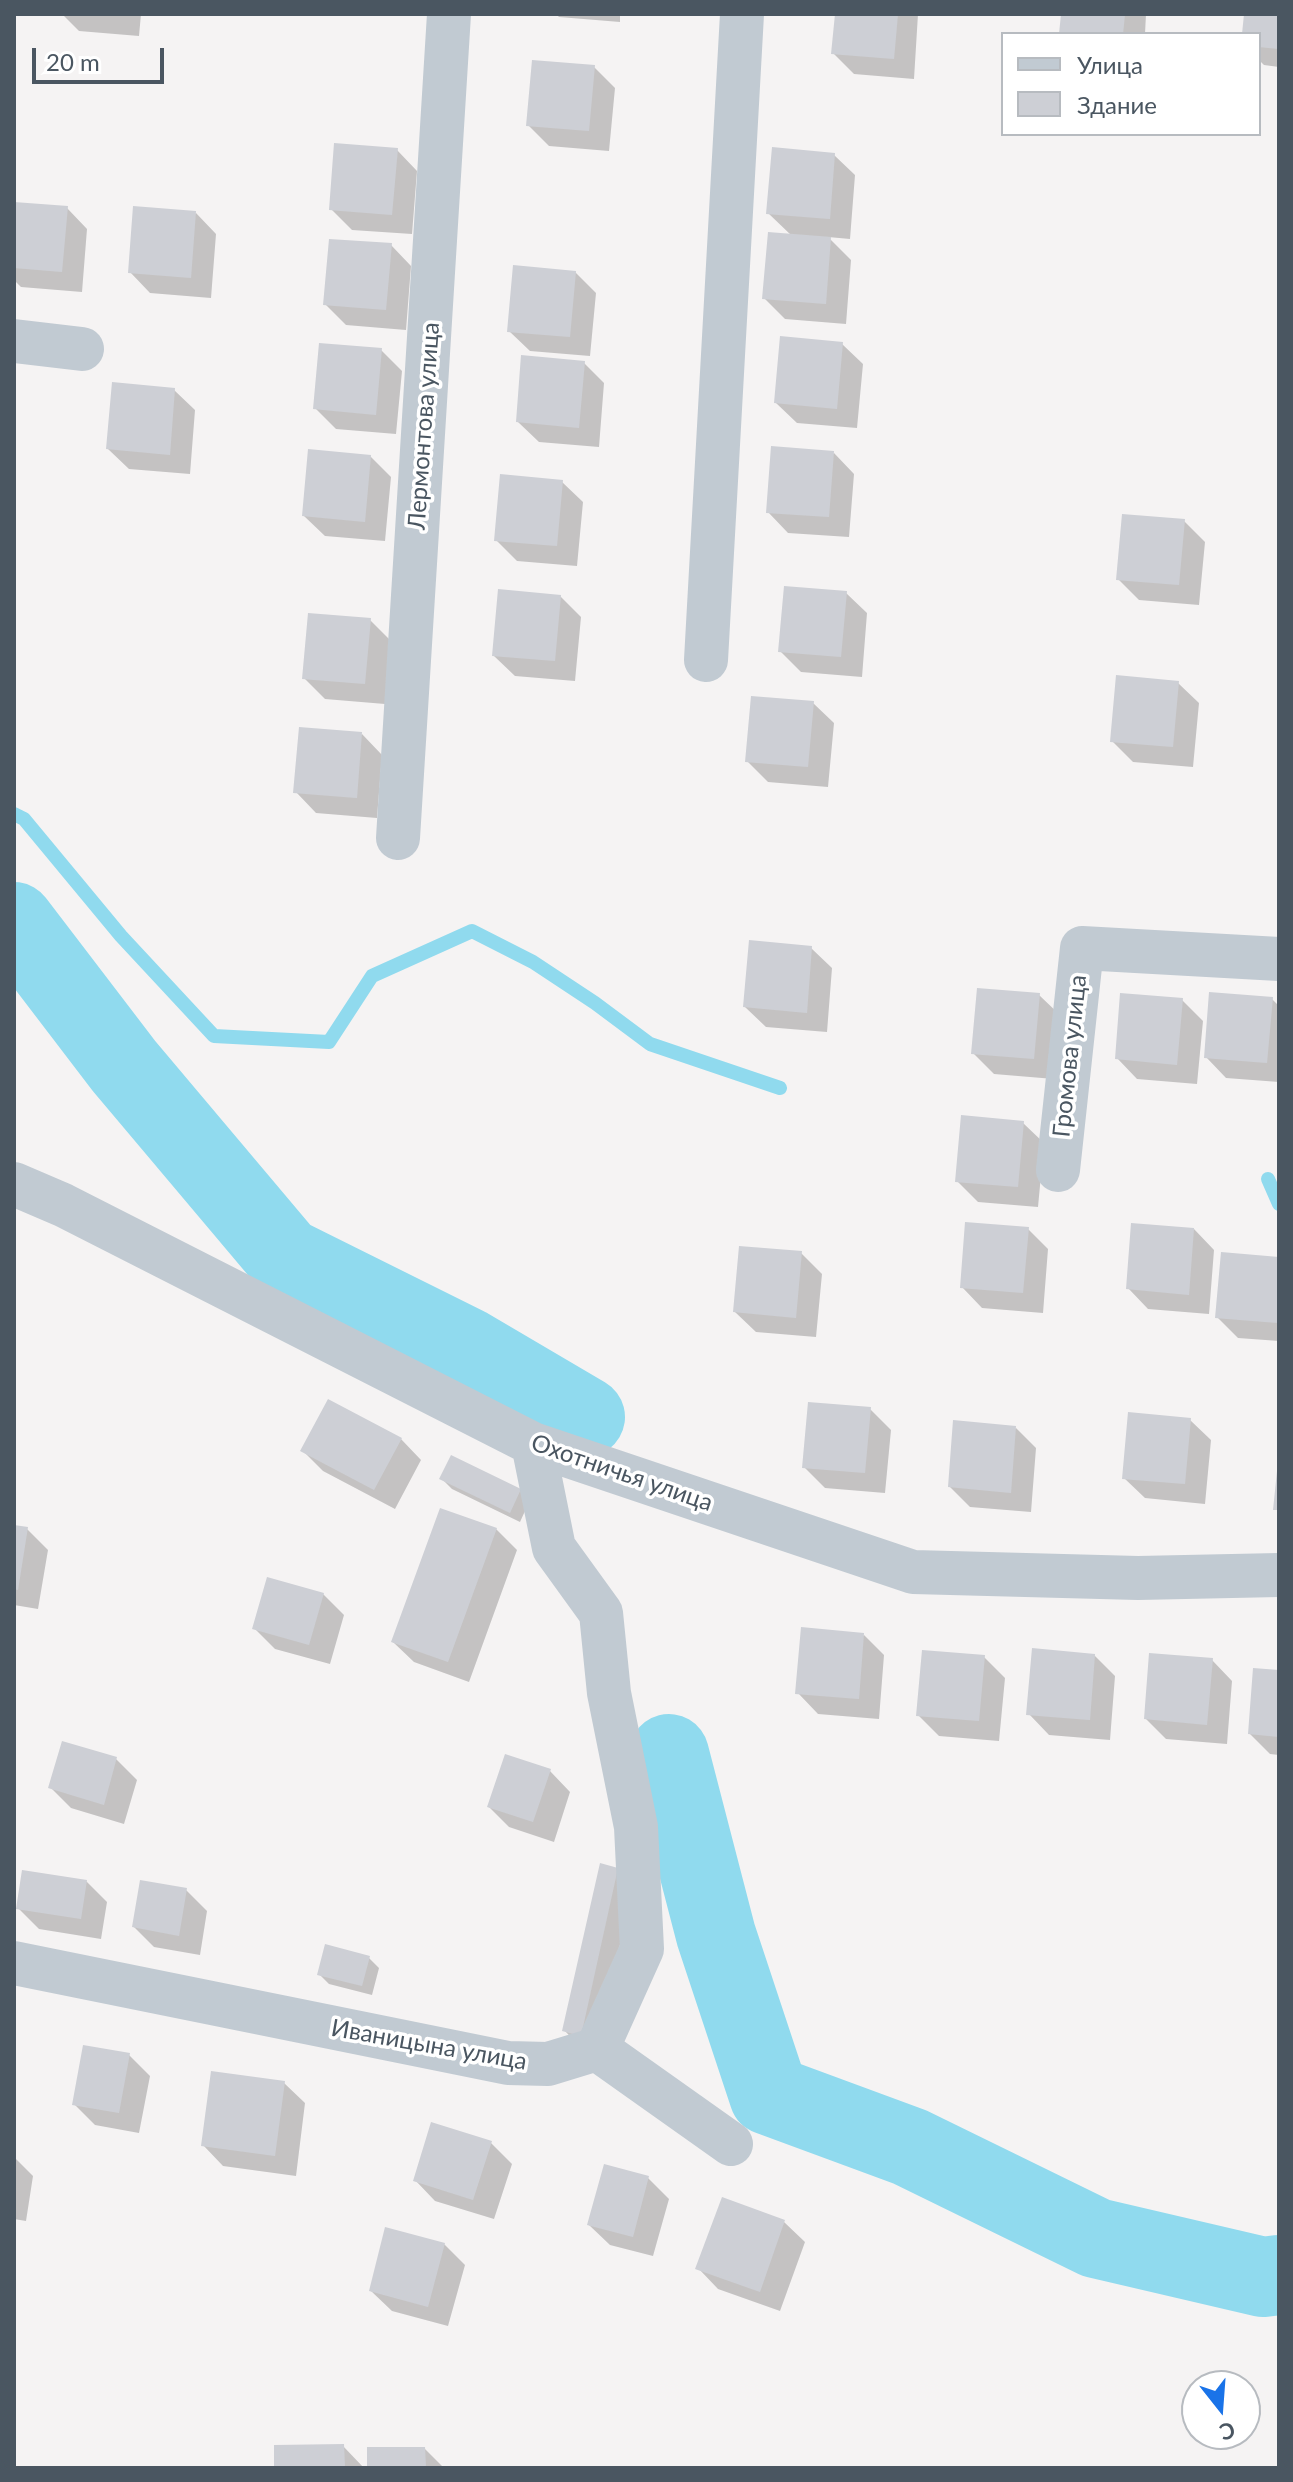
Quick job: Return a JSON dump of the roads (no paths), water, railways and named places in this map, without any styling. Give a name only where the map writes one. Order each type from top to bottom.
[{"type":"street","name":"Лермонтова улица","points":[[398,838],[449,14]]},
{"type":"street","points":[[706,660],[742,14]]},
{"type":"street","points":[[14,341],[82,349]]},
{"type":"street","name":"Громова улица","points":[[1058,1170],[1082,948],[1279,959]]},
{"type":"street","name":"Охотничья улица","points":[[14,1184],[77,1212],[533,1444],[913,1572],[1138,1578],[1279,1575]]},
{"type":"street","points":[[533,1444],[554,1548],[601,1613],[609,1693],[636,1827],[642,1949],[597,2049],[731,2144]]},
{"type":"street","name":"Иваницына улица","points":[[14,1963],[508,2063],[548,2064],[597,2049]]},
{"type":"waterway","points":[[14,814],[24,819],[121,936],[214,1036],[329,1042],[372,976],[472,931],[533,962],[650,1044],[780,1088]]},
{"type":"waterway","points":[[14,922],[124,1066],[285,1257],[466,1347],[585,1417]]},
{"type":"waterway","points":[[1268,1179],[1279,1204]]},
{"type":"waterway","points":[[669,1754],[716,1935],[769,2095],[910,2147],[1096,2238],[1263,2277],[1279,2275]]}]
